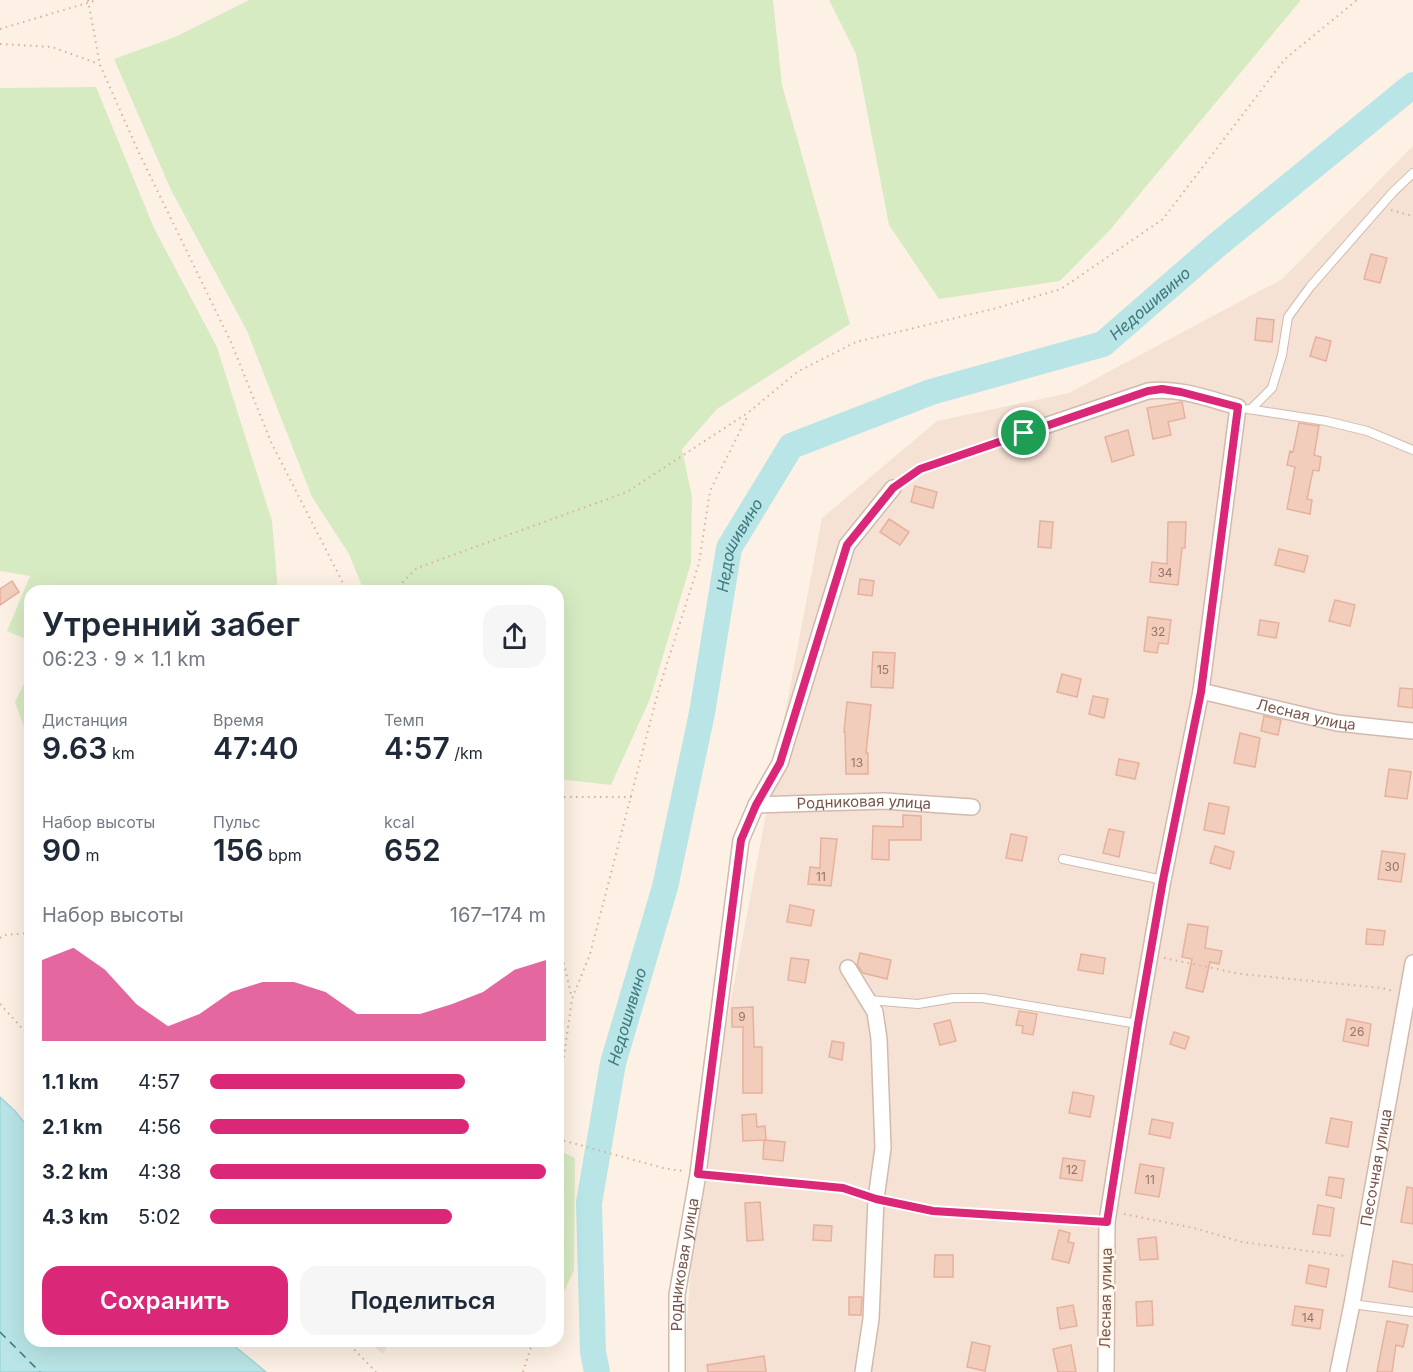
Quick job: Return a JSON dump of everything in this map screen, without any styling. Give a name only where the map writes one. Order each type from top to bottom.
[{"type":"street","points":[[1024,433],[1155,390],[1181,392],[1245,408]]},
{"type":"street","name":"Лесная улица","points":[[1106,1372],[1108,1216],[1163,880],[1201,692],[1245,408]]},
{"type":"street","name":"Родниковая улица","points":[[677,1372],[677,1295],[698,1174],[741,840],[756,805],[780,763],[847,545],[893,488]]},
{"type":"street","name":"Лесная улица","points":[[1201,692],[1337,723],[1413,731]]},
{"type":"street","name":"Родниковая улица","points":[[756,805],[884,801],[972,807]]},
{"type":"street","name":"Песочная улица","points":[[1338,1372],[1413,963]]},
{"type":"street","points":[[848,968],[875,1012],[879,1039],[883,1148],[876,1199],[871,1319],[863,1372]]},
{"type":"lane","points":[[1245,408],[1272,388],[1288,317],[1310,287],[1413,172]]},
{"type":"lane","points":[[1245,408],[1326,421],[1366,431],[1413,450]]},
{"type":"lane","points":[[893,488],[920,469],[1024,433]]},
{"type":"lane","points":[[1063,859],[1163,880]]},
{"type":"lane","points":[[867,1000],[918,1004],[953,998],[983,998],[1138,1024]]},
{"type":"lane","points":[[698,1174],[843,1188],[876,1199],[933,1211],[1108,1216]]},
{"type":"lane","points":[[1352,1304],[1413,1312]]},
{"type":"path","points":[[0,29],[96,0]]},
{"type":"path","points":[[400,585],[417,568],[627,492],[749,412],[797,372],[856,342],[1061,290],[1162,219],[1285,59],[1357,0]]},
{"type":"path","points":[[89,1],[100,65],[139,153],[231,342],[271,442],[344,585]]},
{"type":"path","points":[[0,44],[52,47],[100,65]]},
{"type":"path","points":[[1380,207],[1413,216]]},
{"type":"path","points":[[564,1055],[572,999],[590,954],[658,692],[699,563],[710,491],[749,412]]},
{"type":"path","points":[[564,796],[632,797]]},
{"type":"path","points":[[0,933],[4,935],[24,933]]},
{"type":"path","points":[[0,938],[4,935]]},
{"type":"path","points":[[1150,955],[1241,974],[1382,988],[1407,996]]},
{"type":"path","points":[[564,964],[572,999]]},
{"type":"path","points":[[0,1005],[24,1031]]},
{"type":"path","points":[[564,1023],[568,1026]]},
{"type":"path","points":[[564,1140],[663,1168],[698,1174]]},
{"type":"path","points":[[1108,1216],[1194,1228],[1242,1242],[1360,1259]]},
{"type":"path","points":[[352,1347],[376,1372]]},
{"type":"path","points":[[523,1372],[531,1347]]},
{"type":"shaded area","points":[[1413,146],[1413,1372],[683,1372],[698,1174],[822,518],[937,421],[1069,393],[1282,279]]},
{"type":"shaded area","points":[[375,1347],[387,1347],[383,1354]]},
{"type":"green space","points":[[249,0],[773,0],[782,85],[850,324],[717,409],[682,449],[692,497],[691,563],[650,699],[611,785],[564,780],[564,585],[362,585],[349,554],[312,497],[247,331],[171,190],[114,59],[175,37]]},
{"type":"green space","points":[[829,0],[1301,0],[1109,231],[1060,281],[939,299],[889,225],[856,54]]},
{"type":"green space","points":[[96,87],[154,228],[217,347],[272,521],[277,585],[26,585],[30,576],[0,571],[0,88]]},
{"type":"green space","points":[[24,590],[24,638],[7,631]]},
{"type":"green space","points":[[24,683],[24,727],[15,702]]},
{"type":"green space","points":[[564,1153],[575,1158],[574,1270],[564,1292]]},
{"type":"water","points":[[0,1097],[24,1122],[24,1347],[235,1347],[266,1372],[0,1372]]},
{"type":"building","points":[[1371,254],[1387,258],[1380,283],[1364,279]]},
{"type":"building","points":[[1257,318],[1274,320],[1272,342],[1255,340]]},
{"type":"building","points":[[1316,337],[1331,341],[1326,361],[1310,356]]},
{"type":"building","points":[[1182,402],[1185,418],[1168,422],[1171,435],[1153,439],[1147,408]]},
{"type":"building","points":[[1299,423],[1319,426],[1314,455],[1321,457],[1319,471],[1313,470],[1307,499],[1312,500],[1310,514],[1287,509],[1295,467],[1287,465],[1290,451],[1293,452]]},
{"type":"building","points":[[1128,430],[1134,455],[1112,462],[1105,437]]},
{"type":"building","points":[[915,486],[937,492],[933,508],[911,502]]},
{"type":"building","points":[[889,519],[909,532],[900,545],[880,532]]},
{"type":"building","points":[[1040,521],[1053,522],[1051,548],[1038,547]]},
{"type":"building","points":[[1168,522],[1186,522],[1185,548],[1182,548],[1178,585],[1150,582],[1152,562],[1167,564]]},
{"type":"building","points":[[1279,549],[1308,556],[1304,572],[1275,565]]},
{"type":"building","points":[[860,579],[874,581],[872,596],[858,594]]},
{"type":"building","points":[[12,581],[19,592],[0,605],[0,589]]},
{"type":"building","points":[[1335,600],[1355,605],[1350,626],[1329,621]]},
{"type":"building","points":[[1148,617],[1171,620],[1168,644],[1159,643],[1157,653],[1144,651]]},
{"type":"building","points":[[1260,620],[1279,623],[1276,638],[1258,635]]},
{"type":"building","points":[[873,652],[895,653],[893,688],[871,687]]},
{"type":"building","points":[[1062,674],[1081,679],[1077,697],[1057,692]]},
{"type":"building","points":[[1400,688],[1413,689],[1413,708],[1398,706]]},
{"type":"building","points":[[1093,696],[1108,699],[1104,718],[1089,714]]},
{"type":"building","points":[[847,702],[871,705],[866,753],[868,753],[868,774],[846,774],[844,732]]},
{"type":"building","points":[[1264,716],[1281,720],[1278,735],[1261,731]]},
{"type":"building","points":[[1240,733],[1260,738],[1255,767],[1234,763]]},
{"type":"building","points":[[1119,759],[1139,763],[1135,779],[1116,775]]},
{"type":"building","points":[[1389,769],[1411,772],[1407,799],[1385,796]]},
{"type":"building","points":[[1209,803],[1229,807],[1224,834],[1204,830]]},
{"type":"building","points":[[903,815],[921,816],[921,840],[889,840],[889,860],[872,859],[873,826],[903,827]]},
{"type":"building","points":[[1109,829],[1124,832],[1119,857],[1103,853]]},
{"type":"building","points":[[1011,834],[1027,837],[1022,861],[1006,858]]},
{"type":"building","points":[[821,838],[837,839],[831,886],[808,884],[810,867],[820,868]]},
{"type":"building","points":[[1215,846],[1234,852],[1230,869],[1210,863]]},
{"type":"building","points":[[1382,851],[1405,854],[1401,882],[1378,879]]},
{"type":"building","points":[[790,905],[814,910],[811,926],[787,922]]},
{"type":"building","points":[[1188,924],[1208,927],[1205,948],[1222,951],[1219,964],[1210,962],[1203,992],[1186,988],[1192,959],[1182,957]]},
{"type":"building","points":[[1367,929],[1385,931],[1383,945],[1366,944]]},
{"type":"building","points":[[860,953],[891,960],[887,979],[863,973],[857,965]]},
{"type":"building","points":[[1081,954],[1105,958],[1103,974],[1078,970]]},
{"type":"building","points":[[791,958],[809,960],[805,983],[788,980]]},
{"type":"building","points":[[753,1007],[754,1047],[762,1047],[762,1093],[743,1093],[743,1027],[732,1027],[732,1008]]},
{"type":"building","points":[[1019,1011],[1037,1014],[1033,1035],[1022,1033],[1023,1026],[1016,1025]]},
{"type":"building","points":[[1347,1019],[1371,1024],[1368,1046],[1343,1041]]},
{"type":"building","points":[[950,1020],[956,1041],[940,1045],[934,1024]]},
{"type":"building","points":[[1174,1032],[1189,1037],[1185,1049],[1170,1044]]},
{"type":"building","points":[[832,1041],[844,1043],[842,1060],[829,1057]]},
{"type":"building","points":[[1073,1092],[1094,1096],[1090,1117],[1069,1113]]},
{"type":"building","points":[[756,1114],[757,1127],[765,1126],[766,1140],[743,1141],[742,1115]]},
{"type":"building","points":[[1331,1118],[1352,1122],[1348,1147],[1326,1143]]},
{"type":"building","points":[[1152,1119],[1173,1123],[1170,1138],[1149,1134]]},
{"type":"building","points":[[764,1140],[785,1142],[783,1161],[763,1159]]},
{"type":"building","points":[[1063,1158],[1085,1161],[1082,1181],[1060,1178]]},
{"type":"building","points":[[1140,1164],[1164,1168],[1159,1197],[1135,1193]]},
{"type":"building","points":[[1329,1177],[1344,1179],[1341,1198],[1326,1195]]},
{"type":"building","points":[[1407,1187],[1413,1188],[1413,1224],[1401,1222]]},
{"type":"building","points":[[760,1202],[763,1240],[747,1241],[745,1203]]},
{"type":"building","points":[[1318,1205],[1334,1208],[1330,1236],[1313,1234]]},
{"type":"building","points":[[814,1225],[832,1226],[831,1241],[813,1240]]},
{"type":"building","points":[[1059,1230],[1070,1233],[1068,1242],[1074,1243],[1069,1263],[1052,1259]]},
{"type":"building","points":[[1156,1237],[1158,1259],[1140,1260],[1138,1239]]},
{"type":"building","points":[[935,1255],[953,1255],[953,1277],[934,1277]]},
{"type":"building","points":[[1393,1261],[1413,1265],[1413,1292],[1389,1287]]},
{"type":"building","points":[[1309,1265],[1329,1269],[1326,1287],[1306,1283]]},
{"type":"building","points":[[849,1297],[862,1297],[861,1315],[849,1315]]},
{"type":"building","points":[[1152,1301],[1153,1325],[1137,1326],[1136,1302]]},
{"type":"building","points":[[1073,1305],[1077,1326],[1060,1329],[1057,1308]]},
{"type":"building","points":[[1295,1306],[1323,1310],[1320,1329],[1292,1325]]},
{"type":"building","points":[[1387,1321],[1408,1325],[1403,1347],[1396,1345],[1392,1372],[1377,1372]]},
{"type":"building","points":[[972,1342],[990,1346],[985,1371],[967,1367]]},
{"type":"building","points":[[1071,1345],[1076,1372],[1058,1372],[1053,1349]]},
{"type":"building","points":[[764,1356],[766,1372],[708,1372],[707,1365]]},
{"type":"waterway","name":"Недошивино","points":[[597,1372],[593,1352],[589,1203],[613,1063],[665,887],[702,713],[729,548],[791,446],[931,392],[1103,344],[1217,245],[1413,85]]},
{"type":"ferry route","points":[[0,1332],[40,1372]]},
{"type":"route","points":[[1162,389],[1238,407],[1201,692],[1163,880],[1107,1222],[933,1211],[876,1199],[843,1188],[698,1174],[741,840],[756,805],[780,763],[847,545],[893,488],[920,469],[1024,433],[1148,391],[1162,389]]}]
